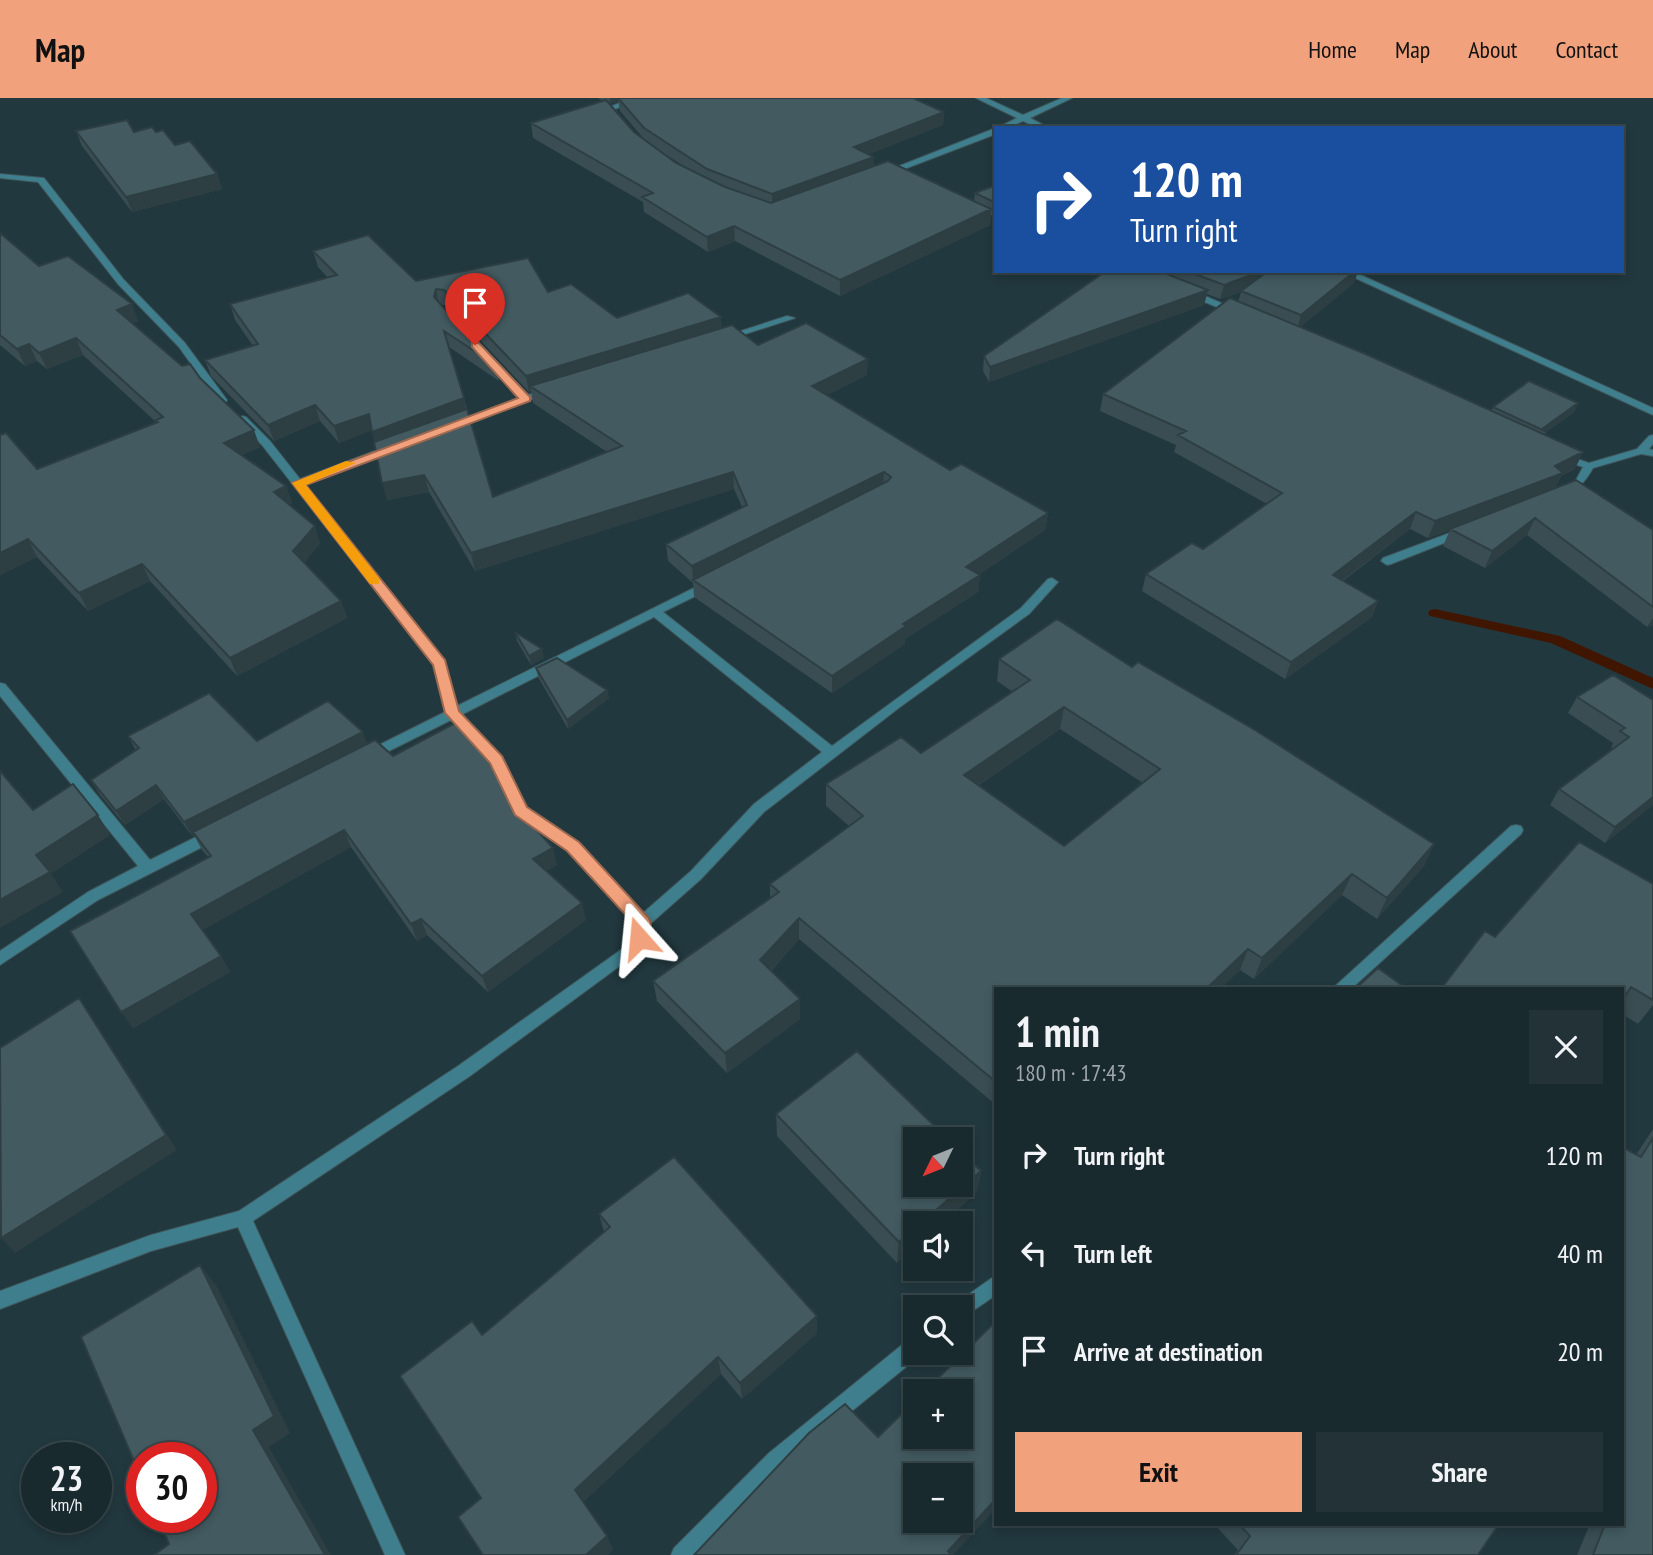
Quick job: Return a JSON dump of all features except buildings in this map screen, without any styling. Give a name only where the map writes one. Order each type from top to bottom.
[{"type":"street","points":[[622,127],[614,120],[611,108],[639,98]]},
{"type":"street","points":[[980,98],[1041,126]]},
{"type":"street","points":[[1004,126],[1068,98]]},
{"type":"street","points":[[879,176],[994,132]]},
{"type":"street","points":[[0,176],[41,180],[121,282],[182,345],[212,391],[266,443],[440,664],[452,713],[497,760],[520,811],[573,847],[642,922]]},
{"type":"street","points":[[1348,273],[1650,408]]},
{"type":"street","points":[[1173,286],[1249,317]]},
{"type":"street","points":[[710,342],[790,318]]},
{"type":"street","points":[[479,349],[526,399]]},
{"type":"street","points":[[439,430],[552,391]]},
{"type":"street","points":[[1641,451],[1653,438]]},
{"type":"street","points":[[298,483],[401,444]]},
{"type":"street","points":[[1552,452],[1588,466],[1641,451],[1653,453]]},
{"type":"street","points":[[1547,499],[1580,482],[1588,466]]},
{"type":"street","points":[[1387,561],[1474,527]]},
{"type":"street","points":[[355,762],[727,575]]},
{"type":"street","points":[[0,1300],[151,1243],[243,1218],[464,1070],[627,953],[639,938],[642,922],[696,875],[759,808],[1025,611],[1052,582]]},
{"type":"street","points":[[655,612],[832,752]]},
{"type":"street","points":[[0,687],[148,868]]},
{"type":"street","points":[[1342,987],[1516,830]]},
{"type":"street","points":[[0,959],[93,896],[221,831]]},
{"type":"street","points":[[243,1218],[395,1555]]},
{"type":"street","points":[[973,1301],[994,1285]]},
{"type":"street","points":[[681,1555],[776,1460],[903,1357]]},
{"type":"waterway","points":[[1435,613],[1555,639],[1653,684]]},
{"type":"slow traffic","points":[[350,463],[298,483],[374,581]]},
{"type":"route","points":[[475,345],[526,399],[298,483],[440,664],[448,687],[452,713],[497,760],[520,811],[573,847],[642,922],[639,938]]}]
